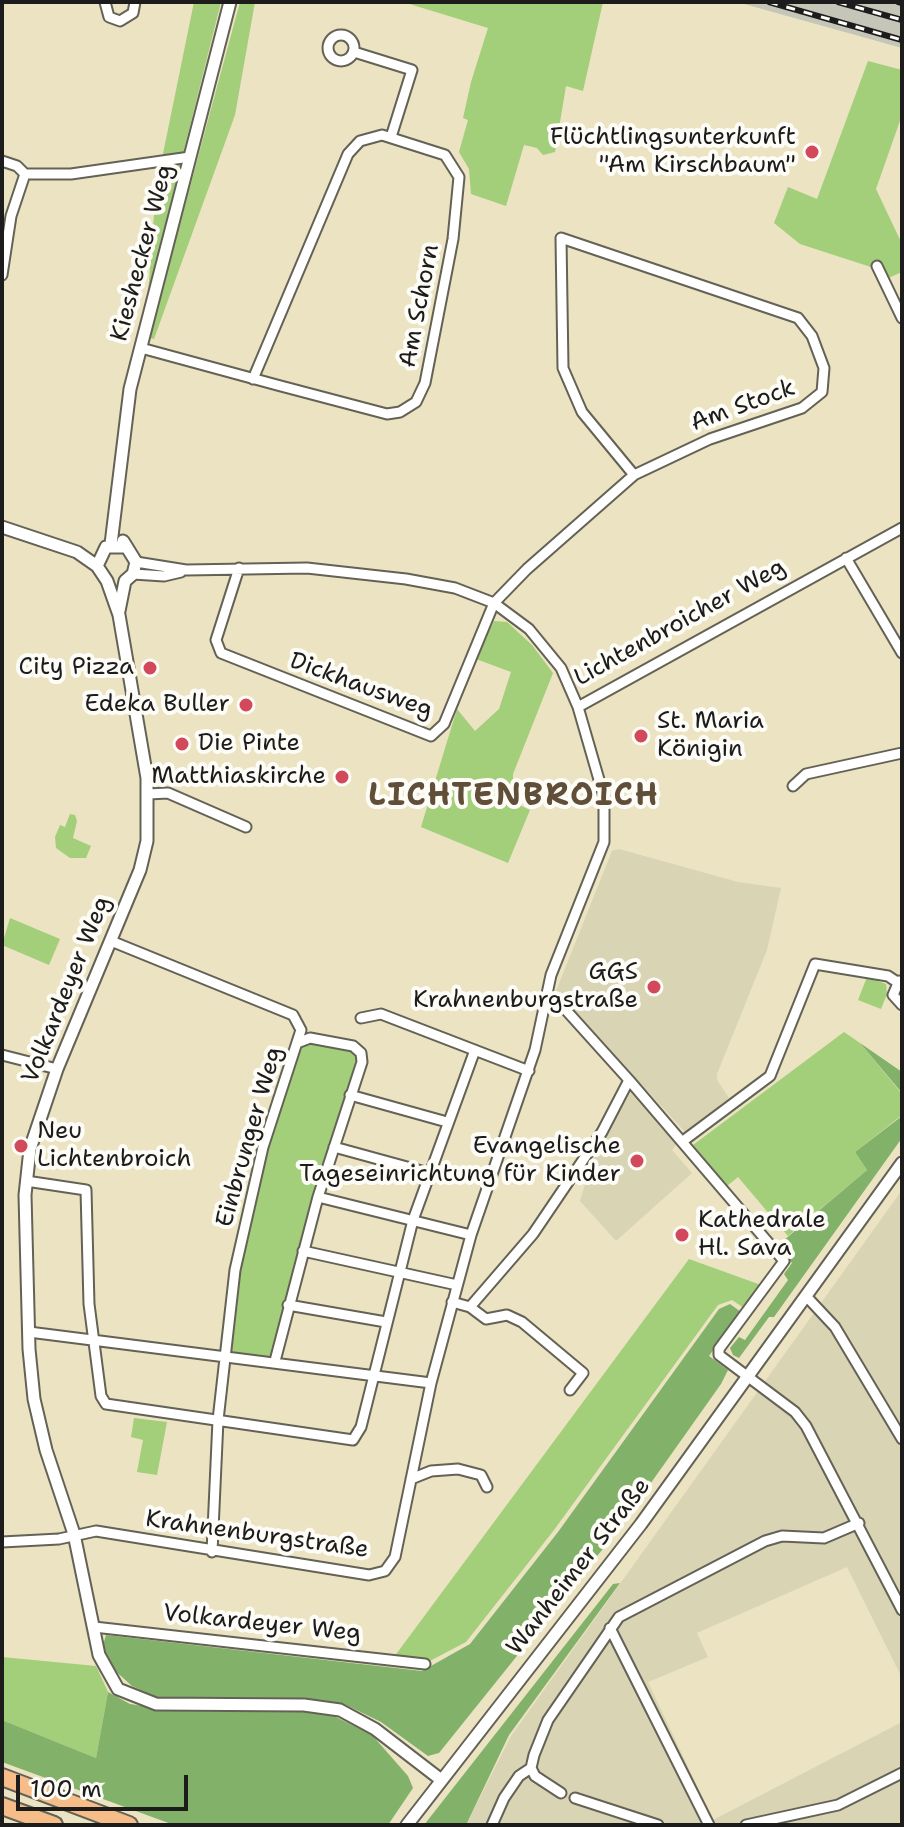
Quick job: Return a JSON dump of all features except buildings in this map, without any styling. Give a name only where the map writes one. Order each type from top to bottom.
[{"type":"highway","points":[[2,1777],[129,1825]]},
{"type":"highway","points":[[2,1806],[54,1825]]},
{"type":"street","points":[[105,2],[109,17],[120,21],[133,13],[135,2]]},
{"type":"street","name":"Kieshecker Weg","points":[[106,548],[115,518],[122,438],[141,348],[230,2]]},
{"type":"street","points":[[253,379],[348,154],[360,141],[371,137],[391,137],[412,70],[354,52]]},
{"type":"street","name":"Am Schorn","points":[[141,348],[387,414],[416,402],[425,383],[440,310],[457,209],[459,177],[445,155],[391,137]]},
{"type":"street","points":[[2,161],[17,166],[25,174],[71,174],[190,157]]},
{"type":"street","points":[[2,275],[6,215],[25,174]]},
{"type":"street","name":"Am Stock","points":[[494,603],[507,586],[634,475],[710,439],[802,408],[822,392],[824,368],[806,325],[787,313],[561,238],[563,368],[582,412],[634,475]]},
{"type":"street","points":[[877,266],[902,318]]},
{"type":"street","name":"Kieshecker Weg","points":[[115,518],[117,531],[126,547]]},
{"type":"street","points":[[2,527],[77,552],[97,566],[106,548]]},
{"type":"street","name":"Lichtenbroicher Weg","points":[[131,572],[164,576],[186,570],[307,568],[455,588],[494,603],[529,629],[561,668],[578,707],[902,528]]},
{"type":"street","points":[[77,552],[126,547],[131,572],[107,581]]},
{"type":"street","points":[[846,558],[902,653]]},
{"type":"street","name":"Volkardeyer Weg","points":[[97,566],[107,581],[119,615],[148,794],[147,841],[140,870],[57,1069],[30,1149],[26,1181],[29,1332],[37,1414],[74,1534],[99,1655],[109,1678],[118,1689],[156,1704],[304,1705],[340,1710],[375,1729],[440,1779]]},
{"type":"street","name":"Dickhausweg","points":[[239,568],[216,640],[221,653],[426,736],[435,734],[444,724],[494,603]]},
{"type":"street","name":"Volkardeyer Weg","points":[[119,615],[131,572]]},
{"type":"street","name":"Krahnenburgstraße","points":[[2,1542],[96,1531],[369,1575],[385,1571],[395,1557],[431,1383],[471,1235],[529,1071],[544,1000],[604,842],[604,797],[578,707]]},
{"type":"street","points":[[793,786],[806,774],[902,753]]},
{"type":"street","points":[[148,794],[168,793],[246,827]]},
{"type":"street","name":"Einbrunger Weg","points":[[111,941],[293,1015],[301,1030],[258,1166],[235,1270],[223,1355],[212,1552]]},
{"type":"street","points":[[683,1141],[770,1076],[815,964],[888,976],[900,981],[893,995],[902,1005]]},
{"type":"street","points":[[544,1000],[565,1009],[683,1141],[784,1261],[719,1349],[719,1355],[795,1412],[806,1426],[902,1610]]},
{"type":"street","points":[[361,1018],[381,1014],[529,1071]]},
{"type":"street","points":[[275,1361],[318,1197],[362,1062],[353,1046],[303,1038],[297,1043]]},
{"type":"street","points":[[26,1181],[86,1190],[85,1248],[92,1338],[101,1396],[106,1404],[353,1440],[359,1433],[413,1220],[475,1050]]},
{"type":"street","points":[[2,1055],[57,1069]]},
{"type":"street","points":[[470,1307],[533,1234],[602,1132],[629,1080]]},
{"type":"street","points":[[350,1095],[447,1122]]},
{"type":"street","points":[[334,1147],[429,1173]]},
{"type":"street","name":"Wanheimer Straße","points":[[440,1779],[641,1524],[902,1163]]},
{"type":"street","points":[[318,1197],[471,1235]]},
{"type":"street","points":[[303,1251],[457,1285]]},
{"type":"street","points":[[806,1296],[835,1327],[902,1439]]},
{"type":"street","points":[[452,1302],[470,1307],[486,1319],[507,1315],[522,1322],[583,1373],[570,1390]]},
{"type":"street","points":[[288,1305],[386,1322]]},
{"type":"street","points":[[29,1332],[431,1383]]},
{"type":"street","points":[[411,1479],[431,1471],[458,1469],[481,1475],[487,1487]]},
{"type":"street","points":[[492,1825],[511,1787],[531,1768],[548,1720],[610,1628],[632,1607],[765,1541],[782,1536],[824,1538],[859,1523]]},
{"type":"street","name":"Volkardeyer Weg","points":[[94,1627],[425,1664]]},
{"type":"street","points":[[610,1628],[709,1825]]},
{"type":"street","points":[[531,1768],[535,1776],[561,1793]]},
{"type":"street","points":[[746,1825],[838,1805],[902,1773]]},
{"type":"street","points":[[407,1825],[440,1779]]},
{"type":"street","points":[[575,1798],[658,1825]]},
{"type":"shaded area","points":[[737,2],[902,2],[902,48]]},
{"type":"shaded area","name":"GGS Krahnenburgstraße","points":[[619,849],[738,882],[781,888],[767,950],[717,1074],[717,1080],[729,1098],[685,1132],[556,991],[612,851]]},
{"type":"shaded area","name":"Evangelische Tageseinrichtung für Kinder","points":[[631,1092],[677,1144],[672,1150],[692,1173],[616,1241],[580,1201],[594,1154]]},
{"type":"shaded area","points":[[902,1190],[902,1678],[847,1567],[697,1633],[708,1657],[648,1682],[713,1820],[902,1722],[902,1825],[466,1825],[511,1736]]},
{"type":"green space","points":[[194,2],[221,2],[148,294],[156,188]]},
{"type":"green space","points":[[240,2],[255,2],[235,115],[154,339],[149,338]]},
{"type":"green space","points":[[403,2],[603,2],[583,91],[566,86],[555,152],[543,155],[537,148],[524,145],[506,206],[471,194],[469,169],[459,152],[468,120],[463,118],[471,82],[488,28]]},
{"type":"green space","points":[[868,61],[902,70],[902,115],[876,189],[902,244],[902,272],[886,279],[874,268],[800,244],[774,223],[788,187],[817,199]]},
{"type":"green space","points":[[494,621],[507,622],[532,645],[553,673],[513,774],[513,802],[530,810],[508,863],[421,827],[457,709],[475,731],[499,709],[511,672],[476,659]]},
{"type":"green space","points":[[70,814],[75,815],[77,821],[73,838],[91,846],[86,858],[70,858],[56,848],[55,837],[60,825],[65,827]]},
{"type":"green space","points":[[10,918],[60,939],[49,965],[2,945]]},
{"type":"green space","points":[[867,977],[886,984],[887,994],[881,1009],[858,1000]]},
{"type":"green space","points":[[844,1032],[860,1043],[902,1094],[902,1115],[855,1152],[867,1170],[788,1236],[738,1177],[727,1186],[693,1145]]},
{"type":"green space","points":[[304,1039],[353,1046],[361,1053],[274,1352],[267,1358],[231,1353],[226,1345],[234,1270],[288,1068]]},
{"type":"green space","points":[[860,1043],[902,1072],[902,1093]]},
{"type":"green space","points":[[902,1116],[902,1138],[774,1317],[769,1317],[739,1358],[733,1355],[730,1348],[739,1337],[745,1340],[788,1280],[784,1274],[792,1263],[777,1246],[867,1170],[855,1152]]},
{"type":"green space","points":[[689,1259],[761,1285],[744,1308],[732,1300],[718,1305],[554,1530],[466,1642],[426,1663],[394,1657]]},
{"type":"green space","points":[[730,1304],[741,1312],[709,1356],[728,1370],[721,1384],[614,1535],[439,1753],[428,1756],[381,1722],[344,1704],[303,1699],[158,1698],[132,1686],[111,1667],[103,1645],[106,1635],[422,1671],[470,1644],[558,1532],[719,1309]]},
{"type":"green space","points":[[134,1418],[167,1422],[157,1475],[137,1472],[143,1440],[131,1437]]},
{"type":"green space","points":[[620,1583],[509,1735],[466,1825],[424,1825],[613,1584]]},
{"type":"green space","points":[[2,1657],[96,1666],[108,1692],[96,1758],[2,1720]]},
{"type":"green space","points":[[108,1692],[130,1704],[175,1711],[326,1712],[372,1735],[408,1776],[413,1788],[388,1825],[174,1825],[2,1762],[2,1720],[96,1758]]},
{"type":"railway","points":[[769,2],[902,40]]},
{"type":"railway","points":[[838,2],[902,20]]},
{"type":"railway","points":[[898,2],[902,3]]},
{"type":"place","name":"Flüchtlingsunterkunft \"Am Kirschbaum\"","points":[[812,152]]},
{"type":"place","name":"City Pizza","points":[[150,668]]},
{"type":"place","name":"Edeka Buller","points":[[246,705]]},
{"type":"place","name":"St. Maria Königin","points":[[641,736]]},
{"type":"place","name":"Die Pinte","points":[[182,744]]},
{"type":"place","name":"Matthiaskirche","points":[[342,777]]},
{"type":"place","name":"GGS Krahnenburgstraße","points":[[654,987]]},
{"type":"place","name":"Neu Lichtenbroich","points":[[21,1146]]},
{"type":"place","name":"Evangelische Tageseinrichtung für Kinder","points":[[637,1161]]},
{"type":"place","name":"Kathedrale Hl. Sava","points":[[682,1235]]},
{"type":"district","name":"LICHTENBROICH","points":[[514,797]]}]
